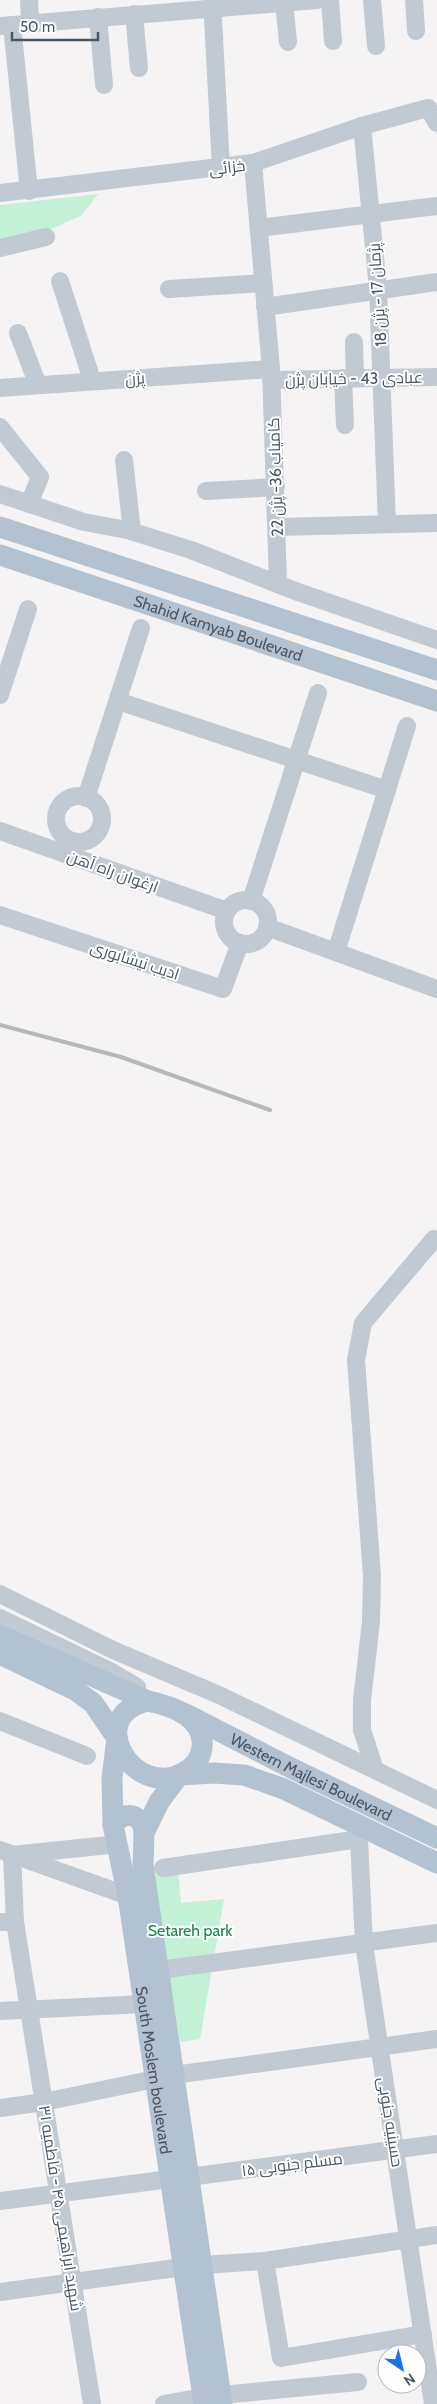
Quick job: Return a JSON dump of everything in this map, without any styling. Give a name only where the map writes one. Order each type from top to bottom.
[{"type":"main road","name":"Shahid Kamyab Boulevard","points":[[0,527],[437,670]]},
{"type":"main road","name":"Shahid Kamyab Boulevard","points":[[0,555],[437,701]]},
{"type":"main road","name":"Western Majlesi Boulevard","points":[[0,1635],[167,1707],[437,1838]]},
{"type":"main road","points":[[0,1654],[74,1690],[93,1703],[116,1738],[126,1761],[137,1770],[150,1776],[165,1778],[179,1775],[189,1770],[197,1761],[202,1751],[203,1740],[201,1728],[167,1707],[138,1703],[125,1713],[117,1727],[116,1738]]},
{"type":"main road","name":"South Moslem boulevard","points":[[116,1738],[112,1778],[111,1835],[128,1896],[144,2004],[165,2077]]},
{"type":"main road","name":"Western Majlesi Boulevard","points":[[179,1775],[214,1773],[244,1775],[284,1789],[437,1863]]},
{"type":"main road","name":"South Moslem boulevard","points":[[179,1775],[160,1802],[144,1833],[143,1865],[159,1970],[165,2077],[212,2400]]},
{"type":"main road","points":[[111,1835],[118,1819],[124,1815],[132,1815],[139,1819],[144,1833]]},
{"type":"street","points":[[28,0],[30,23]]},
{"type":"street","points":[[330,0],[333,40]]},
{"type":"street","points":[[372,0],[376,46]]},
{"type":"street","points":[[414,0],[416,31]]},
{"type":"street","points":[[29,191],[6,25],[134,14],[212,3],[300,1],[288,42]]},
{"type":"street","points":[[212,3],[221,168]]},
{"type":"street","points":[[134,14],[139,68]]},
{"type":"street","points":[[98,17],[104,86]]},
{"type":"street","name":"خزائی","points":[[0,194],[253,163],[362,126],[428,108],[437,123]]},
{"type":"street","name":"پژمان 17 - پژن 18","points":[[362,126],[378,288],[387,524]]},
{"type":"street","name":"کامیاب 36- پژن 22","points":[[253,163],[271,375],[278,584]]},
{"type":"street","points":[[259,228],[437,206]]},
{"type":"street","points":[[0,248],[46,237]]},
{"type":"street","points":[[60,281],[92,380]]},
{"type":"street","points":[[265,307],[378,288],[437,282]]},
{"type":"street","points":[[169,289],[263,283]]},
{"type":"street","points":[[18,333],[38,385]]},
{"type":"street","points":[[345,425],[354,342]]},
{"type":"street","name":"پژن","points":[[0,388],[92,380],[271,375]]},
{"type":"street","name":"عبادی 43 - خیابان پژن","points":[[271,375],[349,378],[437,377]]},
{"type":"street","points":[[0,427],[40,477],[29,504]]},
{"type":"street","points":[[124,460],[132,532]]},
{"type":"street","points":[[206,491],[276,487]]},
{"type":"street","points":[[0,494],[84,522],[132,532],[191,550],[278,584],[437,640]]},
{"type":"street","points":[[277,527],[437,523]]},
{"type":"street","points":[[0,695],[28,610]]},
{"type":"street","points":[[86,798],[142,628]]},
{"type":"street","points":[[251,901],[318,693]]},
{"type":"street","points":[[118,701],[387,790]]},
{"type":"street","points":[[336,952],[407,726]]},
{"type":"street","points":[[69,798],[86,798],[99,809],[100,826],[89,840],[69,847],[58,829],[58,811],[69,798]]},
{"type":"street","name":"ارغوان راه آهن","points":[[0,831],[69,847],[227,912]]},
{"type":"street","points":[[240,901],[251,901],[265,911],[267,927],[265,933],[257,941],[240,943],[231,938],[225,928],[227,912],[240,901]]},
{"type":"street","name":"ادیب نیشابوری","points":[[0,915],[223,989],[240,943]]},
{"type":"street","points":[[267,927],[437,989]]},
{"type":"street","points":[[375,1770],[362,1730],[362,1700],[371,1622],[372,1575],[356,1360],[364,1323],[434,1239],[437,1241]]},
{"type":"street","points":[[0,1594],[113,1650],[220,1695],[437,1800]]},
{"type":"street","points":[[0,1618],[110,1671],[167,1707]]},
{"type":"street","points":[[0,1721],[87,1756]]},
{"type":"street","points":[[6,1852],[111,1835]]},
{"type":"street","name":"حسینیه جنوبی","points":[[163,1868],[359,1839],[364,1944],[409,2239],[428,2330],[433,2404]]},
{"type":"street","points":[[6,1852],[128,1896]]},
{"type":"street","name":"شهید ابراهیمی ۴۵ - فاطمیه ۳۱","points":[[6,1852],[8,1922],[29,2011],[92,2404]]},
{"type":"street","points":[[159,1970],[437,1933]]},
{"type":"street","points":[[0,2011],[144,2004]]},
{"type":"street","points":[[0,2108],[44,2102],[165,2077],[437,2039]]},
{"type":"street","name":"مسلم جنوبی ۱۵","points":[[0,2202],[437,2144]]},
{"type":"street","points":[[0,2292],[193,2266],[265,2261],[437,2235]]},
{"type":"street","points":[[265,2261],[281,2358],[428,2330]]},
{"type":"street","points":[[164,2404],[358,2382]]},
{"type":"green space","points":[[98,194],[82,215],[43,233],[0,243],[0,205]]},
{"type":"green space","name":"Setareh park","points":[[178,1870],[181,1903],[224,1899],[200,2039],[180,2042],[154,1875]]},
{"type":"railway","points":[[0,1025],[121,1057],[270,1110]]}]
